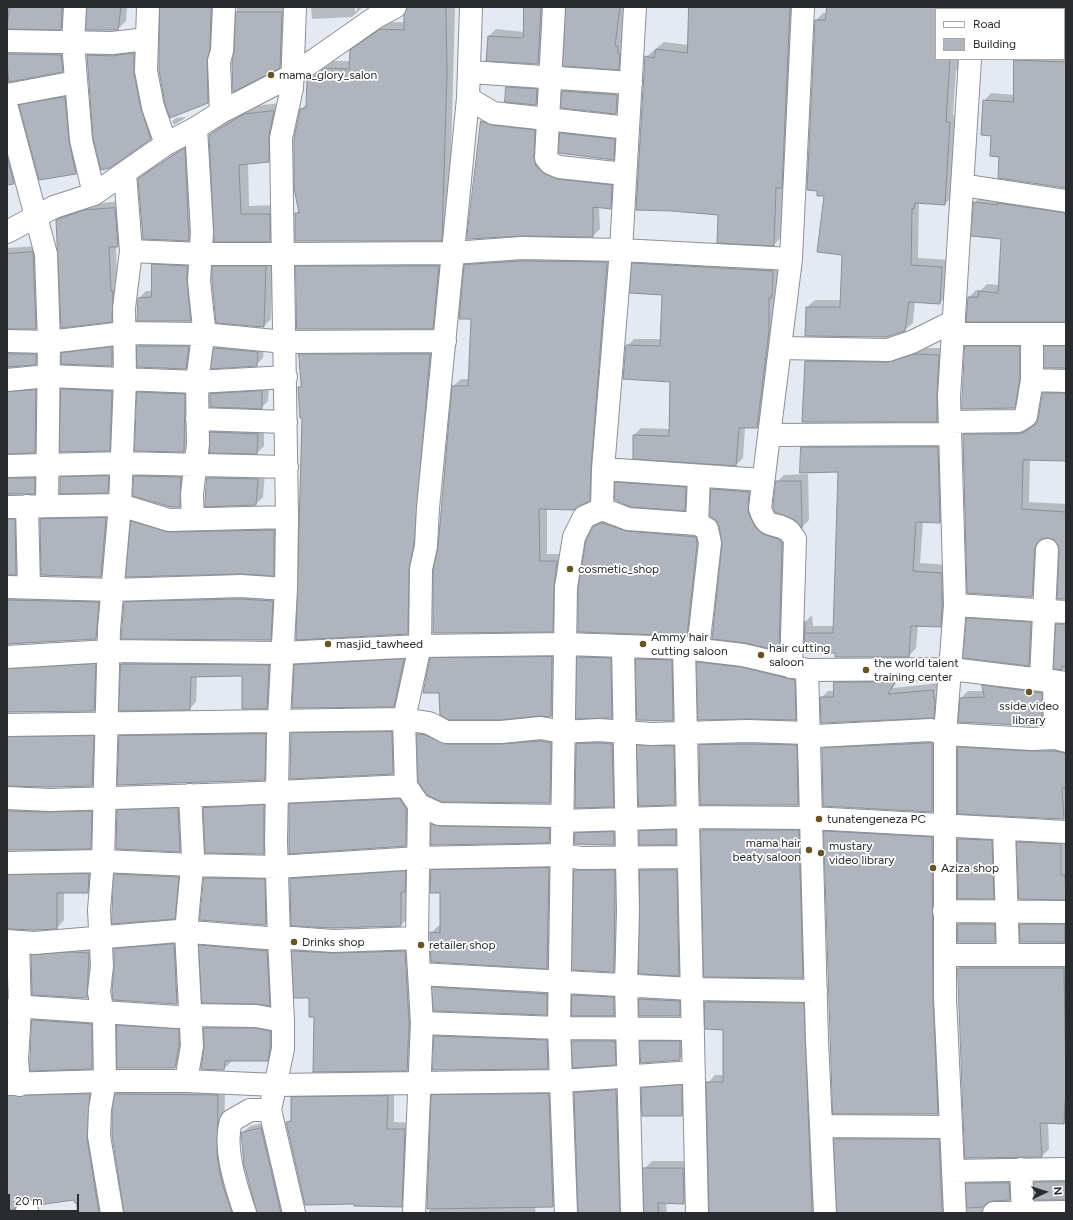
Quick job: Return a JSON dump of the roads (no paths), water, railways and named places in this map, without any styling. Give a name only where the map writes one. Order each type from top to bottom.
[{"type":"street","points":[[74,7],[73,43],[81,140],[94,194]]},
{"type":"street","points":[[148,7],[146,71],[152,107],[166,144]]},
{"type":"street","points":[[221,112],[219,61],[222,51],[224,7]]},
{"type":"street","points":[[294,1213],[270,1110],[283,1049],[284,1021],[278,939],[277,867],[279,722],[288,517],[281,138],[293,75],[295,7]]},
{"type":"street","points":[[7,232],[54,207],[94,194],[166,144],[196,128],[221,112],[293,75],[376,17],[395,7]]},
{"type":"street","points":[[471,7],[468,98],[426,546],[420,569],[420,646],[404,719],[406,786],[419,805],[439,814],[561,819],[626,819],[688,816],[811,818],[1066,832]]},
{"type":"street","points":[[554,7],[552,78],[545,151],[546,158],[550,163],[559,167],[626,174]]},
{"type":"street","points":[[602,509],[603,469],[626,174],[635,7]]},
{"type":"street","points":[[803,7],[791,259],[760,508],[762,516],[768,524],[789,531],[795,539],[799,668],[808,733],[825,1213]]},
{"type":"street","points":[[7,41],[112,43],[147,39]]},
{"type":"street","points":[[955,1213],[945,997],[944,911],[945,734],[955,605],[949,396],[970,60]]},
{"type":"street","points":[[470,72],[631,83]]},
{"type":"street","points":[[7,95],[76,82]]},
{"type":"street","points":[[468,98],[493,113],[628,128]]},
{"type":"street","points":[[7,108],[46,254],[49,342],[47,465],[27,506],[29,588]]},
{"type":"street","points":[[193,519],[195,466],[198,444],[197,382],[203,334],[199,281],[202,232],[196,128]]},
{"type":"street","points":[[112,1213],[99,1136],[100,1109],[104,1081],[100,992],[102,966],[99,910],[103,861],[109,629],[120,505],[125,380],[124,308],[131,251],[125,173]]},
{"type":"street","points":[[962,185],[1066,201]]},
{"type":"street","points":[[131,251],[201,254],[453,253],[522,248],[621,250],[791,259]]},
{"type":"street","points":[[780,348],[888,350],[953,328],[1032,334],[1066,334]]},
{"type":"street","points":[[7,341],[49,342],[124,333],[203,334],[285,342],[445,341]]},
{"type":"street","points":[[769,435],[950,428],[1023,420],[1029,410],[1032,380],[1032,334]]},
{"type":"street","points":[[7,380],[48,376],[197,382],[286,377]]},
{"type":"street","points":[[1032,380],[1066,381]]},
{"type":"street","points":[[197,419],[286,422]]},
{"type":"street","points":[[7,466],[121,463],[195,466],[287,467]]},
{"type":"street","points":[[603,469],[763,480]]},
{"type":"street","points":[[697,524],[699,476]]},
{"type":"street","points":[[27,506],[120,505],[169,520],[288,517]]},
{"type":"street","points":[[566,1213],[559,1028],[562,732],[566,587],[574,537],[584,517],[592,512],[602,509],[628,518],[697,524],[707,529],[710,543],[691,649],[686,733],[694,1029],[697,1213]]},
{"type":"street","points":[[7,725],[404,719],[428,723],[446,732],[501,732],[541,728],[562,732],[599,730],[651,734],[747,731],[808,733],[817,736],[931,730],[945,734],[1032,739],[1060,739],[1054,681],[1044,611],[1047,550]]},
{"type":"street","points":[[7,587],[113,590],[241,586],[286,589]]},
{"type":"street","points":[[955,605],[1066,612]]},
{"type":"street","points":[[7,657],[109,651],[282,653],[420,646],[565,644],[691,649],[743,655],[799,668],[951,669],[1054,681]]},
{"type":"street","points":[[623,646],[627,857],[626,985],[632,1213]]},
{"type":"street","points":[[7,798],[50,800],[349,790],[406,786]]},
{"type":"street","points":[[186,1081],[192,1046],[189,1016],[186,932],[192,865],[190,795]]},
{"type":"street","points":[[414,1213],[422,1023],[417,938],[419,805]]},
{"type":"street","points":[[1004,829],[1008,954]]},
{"type":"street","points":[[7,863],[103,861],[277,867],[418,858],[561,855],[581,858],[689,857]]},
{"type":"street","points":[[944,911],[1066,912]]},
{"type":"street","points":[[417,938],[333,941],[293,938],[278,939],[186,932],[34,943],[13,942],[13,1010],[17,1059],[13,1084],[104,1081],[186,1081],[276,1085],[420,1081],[561,1081],[694,1072]]},
{"type":"street","points":[[945,955],[1066,955]]},
{"type":"street","points":[[419,974],[692,989],[816,991]]},
{"type":"street","points":[[13,1010],[28,1007],[176,1017],[256,1016],[284,1021]]},
{"type":"street","points":[[422,1023],[559,1028],[694,1029]]},
{"type":"street","points":[[245,1213],[236,1186],[228,1134],[231,1121],[250,1110],[270,1110]]},
{"type":"street","points":[[822,1126],[950,1127]]},
{"type":"street","points":[[1021,1169],[1023,1212]]},
{"type":"street","points":[[953,1170],[1066,1169]]},
{"type":"street","points":[[994,1213],[1066,1212]]},
{"type":"place","name":"mama_glory_salon","points":[[271,75]]},
{"type":"place","name":"cosmetic_shop","points":[[570,569]]},
{"type":"place","name":"masjid_tawheed","points":[[328,644]]},
{"type":"place","name":"Ammy hair cutting saloon","points":[[643,644]]},
{"type":"place","name":"hair cutting saloon","points":[[761,655]]},
{"type":"place","name":"the world talent training center","points":[[866,670]]},
{"type":"place","name":"sside video library","points":[[1029,692]]},
{"type":"place","name":"tunatengeneza PC","points":[[819,819]]},
{"type":"place","name":"mama hair beaty saloon","points":[[809,850]]},
{"type":"place","name":"mustary video library","points":[[821,853]]},
{"type":"place","name":"Aziza shop","points":[[933,868]]},
{"type":"place","name":"Drinks shop","points":[[294,942]]},
{"type":"place","name":"retailer shop","points":[[421,945]]}]
